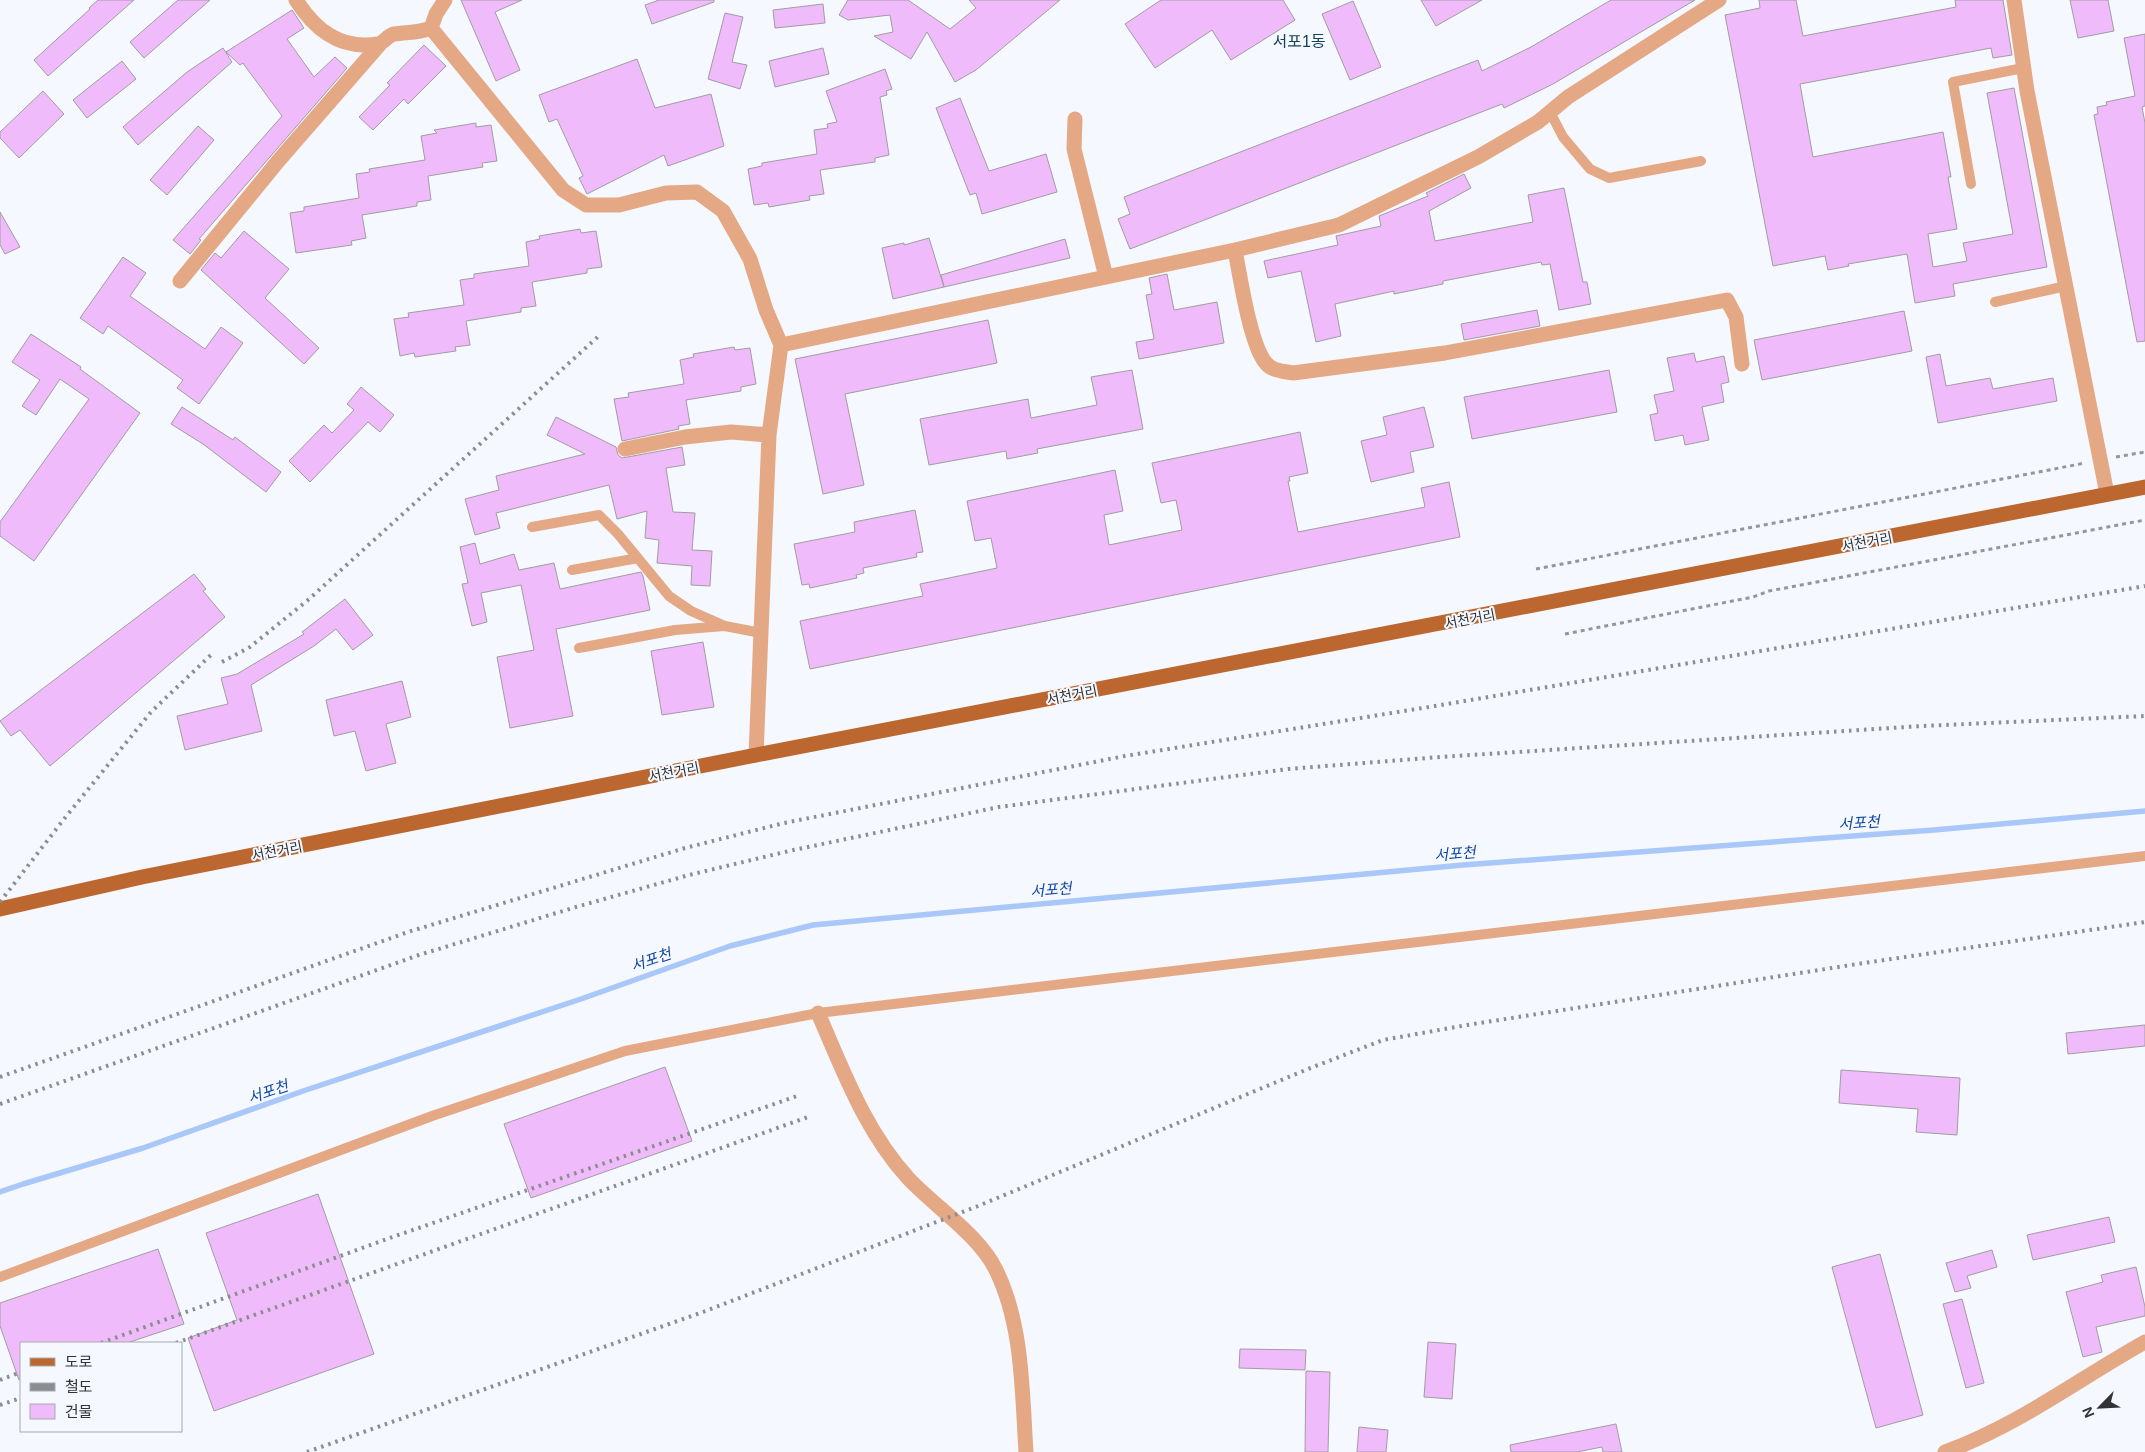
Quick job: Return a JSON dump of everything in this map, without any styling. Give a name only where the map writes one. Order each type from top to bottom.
[{"type":"main road","name":"서천거리","points":[[0,909],[142,877],[756,756],[2145,487]]},
{"type":"street","points":[[296,0],[304,14],[324,34],[350,43],[380,44]]},
{"type":"street","points":[[432,28],[436,14],[445,0]]},
{"type":"street","points":[[781,345],[1235,250],[1339,225],[1478,157],[1538,122],[1568,97],[1719,0]]},
{"type":"street","points":[[2014,0],[2023,68],[2107,494]]},
{"type":"street","points":[[180,282],[279,160],[380,44],[391,34],[421,32],[432,28]]},
{"type":"street","points":[[432,28],[563,190],[586,205],[619,205],[666,193],[697,192],[724,211],[750,258],[766,310],[781,345],[769,435],[756,756]]},
{"type":"street","points":[[1075,119],[1074,149],[1106,277]]},
{"type":"street","points":[[1235,250],[1245,301],[1257,345],[1265,363],[1275,370],[1293,373],[1445,353],[1727,300],[1736,317],[1742,364]]},
{"type":"street","points":[[625,449],[685,437],[731,432],[769,435]]},
{"type":"street","points":[[818,1013],[871,1129],[908,1178],[982,1250],[995,1268],[1006,1292],[1017,1341],[1026,1452]]},
{"type":"street","points":[[1945,1452],[1976,1440],[2022,1417],[2145,1342]]},
{"type":"lane","points":[[1971,184],[1954,82],[2023,68]]},
{"type":"lane","points":[[1550,112],[1563,137],[1590,169],[1609,178],[1701,160]]},
{"type":"lane","points":[[1995,302],[2066,286]]},
{"type":"lane","points":[[532,527],[599,515],[669,596],[691,611],[725,626],[761,633]]},
{"type":"lane","points":[[572,570],[638,558]]},
{"type":"lane","points":[[579,648],[675,630],[725,626]]},
{"type":"lane","points":[[0,1277],[432,1116],[625,1051],[818,1013],[2145,856]]},
{"type":"path","points":[[1536,569],[2145,452]]},
{"type":"path","points":[[1565,634],[1753,597],[1769,591],[2145,520]]},
{"type":"building","points":[[98,0],[134,0],[48,76],[34,60]]},
{"type":"building","points":[[178,0],[210,0],[144,58],[130,42]]},
{"type":"building","points":[[461,0],[522,0],[495,12],[520,70],[496,81]]},
{"type":"building","points":[[659,0],[714,0],[714,2],[652,24],[645,5]]},
{"type":"building","points":[[848,0],[908,0],[950,29],[976,8],[969,0],[1060,0],[976,70],[955,82],[927,32],[911,59],[874,36],[893,32],[890,15],[848,20],[839,15]]},
{"type":"building","points":[[1161,0],[1283,0],[1295,20],[1231,60],[1212,30],[1155,68],[1125,24]]},
{"type":"building","points":[[1421,0],[1482,0],[1436,26]]},
{"type":"building","points":[[1611,0],[1695,0],[1553,84],[1504,108],[1502,104],[1130,249],[1118,219],[1130,214],[1124,197],[1478,60],[1482,71],[1531,47]]},
{"type":"building","points":[[1759,0],[1796,0],[1803,36],[1956,7],[1955,0],[2003,0],[2012,55],[1993,58],[1991,48],[1800,84],[1813,157],[1943,132],[1957,229],[1928,234],[1933,267],[1967,261],[1963,243],[2013,234],[1987,93],[2014,88],[2047,267],[1953,284],[1955,296],[1915,303],[1907,254],[1848,264],[1849,266],[1828,270],[1825,256],[1773,266],[1725,15],[1760,8]]},
{"type":"building","points":[[2070,0],[2108,0],[2114,31],[2078,38]]},
{"type":"building","points":[[1353,1],[1381,67],[1350,80],[1322,14]]},
{"type":"building","points":[[823,4],[825,23],[775,28],[773,10]]},
{"type":"building","points":[[292,10],[304,28],[287,39],[314,77],[335,57],[347,68],[199,239],[201,240],[190,254],[173,240],[282,116],[243,63],[240,65],[226,52]]},
{"type":"building","points":[[725,13],[743,17],[732,62],[747,65],[740,89],[708,79]]},
{"type":"building","points":[[2145,34],[2145,106],[2142,107],[2145,123],[2145,341],[2137,342],[2094,115],[2098,114],[2097,107],[2107,105],[2106,102],[2135,96],[2124,38]]},
{"type":"building","points":[[424,45],[446,66],[408,104],[404,99],[373,130],[359,117],[390,85],[387,83]]},
{"type":"building","points":[[223,48],[232,62],[138,145],[123,127],[187,72]]},
{"type":"building","points":[[823,48],[829,74],[775,87],[769,61]]},
{"type":"building","points":[[637,59],[655,108],[711,94],[724,146],[668,166],[664,155],[587,194],[579,178],[583,176],[557,119],[549,122],[539,95]]},
{"type":"building","points":[[122,61],[136,79],[87,118],[73,100]]},
{"type":"building","points":[[885,69],[892,89],[886,91],[887,95],[880,97],[889,155],[875,158],[875,162],[820,170],[824,194],[809,196],[810,200],[769,207],[768,203],[754,205],[748,169],[762,166],[762,163],[817,154],[814,130],[828,128],[827,124],[837,122],[826,91]]},
{"type":"building","points":[[43,91],[64,114],[19,158],[0,138],[0,132]]},
{"type":"building","points":[[960,98],[989,171],[1046,154],[1057,192],[982,214],[976,193],[970,195],[936,108]]},
{"type":"building","points":[[476,123],[476,127],[491,125],[497,161],[482,163],[483,167],[428,176],[431,200],[417,202],[417,206],[362,215],[366,238],[351,241],[352,245],[296,253],[290,213],[304,211],[304,207],[359,198],[356,174],[370,172],[369,169],[425,160],[421,136],[437,133],[434,130]]},
{"type":"building","points":[[198,126],[214,140],[167,195],[150,180]]},
{"type":"building","points":[[1464,174],[1471,188],[1429,211],[1435,241],[1533,222],[1528,195],[1564,188],[1583,282],[1587,282],[1591,304],[1559,310],[1550,264],[1542,265],[1541,262],[1443,281],[1443,284],[1394,294],[1394,291],[1335,304],[1341,336],[1316,342],[1301,271],[1268,278],[1264,261],[1338,245],[1336,236],[1381,226],[1379,216],[1428,196],[1426,193]]},
{"type":"building","points":[[0,212],[20,247],[5,254],[0,245]]},
{"type":"building","points":[[580,229],[581,233],[596,231],[602,267],[587,269],[587,273],[532,282],[536,306],[521,308],[521,312],[466,321],[470,345],[455,347],[456,351],[415,357],[414,353],[400,356],[394,319],[409,317],[408,313],[464,305],[460,280],[474,278],[474,274],[529,266],[526,242],[540,239],[539,236]]},
{"type":"building","points":[[244,231],[289,269],[265,298],[319,348],[304,364],[201,270],[215,253],[221,258]]},
{"type":"building","points":[[929,238],[944,287],[893,299],[882,248],[904,243],[904,245]]},
{"type":"building","points":[[1065,239],[1070,258],[944,287],[941,275]]},
{"type":"building","points":[[123,257],[146,273],[130,296],[205,349],[221,327],[243,343],[199,404],[177,388],[183,380],[108,326],[103,334],[80,318]]},
{"type":"building","points":[[1167,274],[1174,310],[1217,302],[1224,343],[1139,359],[1136,342],[1154,339],[1146,295],[1152,294],[1149,278]]},
{"type":"building","points":[[1537,310],[1540,326],[1464,340],[1461,324]]},
{"type":"building","points":[[1904,311],[1912,351],[1762,380],[1754,340]]},
{"type":"building","points":[[988,320],[997,363],[845,394],[864,485],[823,494],[795,359]]},
{"type":"building","points":[[31,334],[81,367],[80,369],[140,413],[34,561],[0,536],[0,522],[89,399],[60,379],[36,415],[22,406],[40,380],[12,362]]},
{"type":"building","points":[[734,347],[735,350],[750,348],[756,384],[741,387],[741,391],[686,400],[690,424],[678,426],[679,429],[622,441],[614,399],[629,397],[628,393],[684,384],[680,360],[694,357],[693,354]]},
{"type":"building","points":[[1694,353],[1696,362],[1724,356],[1729,382],[1721,384],[1724,402],[1702,407],[1709,440],[1685,445],[1683,435],[1655,441],[1650,415],[1658,413],[1654,395],[1674,391],[1667,358]]},
{"type":"building","points":[[1940,354],[1946,386],[1990,378],[1993,389],[2053,378],[2057,401],[1938,423],[1926,357]]},
{"type":"building","points":[[1132,370],[1143,429],[1037,449],[1038,453],[1007,459],[1006,451],[929,465],[920,419],[1028,399],[1031,418],[1097,405],[1091,377]]},
{"type":"building","points":[[1609,370],[1617,412],[1472,439],[1464,397]]},
{"type":"building","points":[[361,387],[394,415],[380,432],[368,422],[310,482],[289,461],[324,425],[332,433],[354,410],[347,404]]},
{"type":"building","points":[[182,407],[233,440],[235,437],[281,472],[266,492],[203,444],[171,424]]},
{"type":"building","points":[[1424,407],[1434,447],[1410,452],[1414,472],[1371,482],[1361,441],[1387,435],[1383,417]]},
{"type":"building","points":[[556,417],[616,447],[618,455],[622,458],[682,447],[685,465],[666,468],[673,512],[695,513],[692,550],[712,551],[710,586],[691,585],[692,566],[657,563],[659,540],[645,538],[647,511],[617,519],[609,485],[496,513],[500,528],[475,535],[465,499],[499,490],[496,476],[585,454],[547,435]]},
{"type":"building","points":[[1300,432],[1308,473],[1289,477],[1290,481],[1288,481],[1298,532],[1425,507],[1421,488],[1449,482],[1460,537],[810,669],[800,621],[923,596],[920,584],[997,568],[991,538],[975,541],[967,501],[1115,470],[1123,511],[1104,515],[1109,545],[1182,530],[1176,500],[1161,503],[1152,463]]},
{"type":"building","points":[[915,510],[923,552],[916,553],[917,557],[863,568],[864,573],[856,575],[857,578],[810,588],[809,584],[802,585],[794,544],[855,532],[854,522]]},
{"type":"building","points":[[475,543],[480,564],[514,554],[519,570],[554,563],[560,589],[641,572],[650,610],[556,629],[573,716],[510,728],[497,657],[534,650],[521,585],[481,593],[487,622],[472,626],[462,584],[468,583],[460,547]]},
{"type":"building","points":[[194,574],[206,589],[203,591],[225,617],[50,766],[20,730],[11,736],[0,721]]},
{"type":"building","points":[[345,599],[373,635],[353,650],[336,629],[314,646],[251,685],[262,731],[185,750],[177,716],[228,704],[221,678],[237,674],[304,634],[302,632]]},
{"type":"building","points":[[703,642],[714,707],[662,715],[651,651]]},
{"type":"building","points":[[402,681],[411,717],[386,724],[396,763],[366,771],[355,731],[334,736],[326,700]]},
{"type":"building","points":[[2145,1025],[2145,1046],[2068,1054],[2066,1033]]},
{"type":"building","points":[[665,1067],[692,1141],[531,1198],[504,1124]]},
{"type":"building","points":[[1841,1070],[1960,1078],[1957,1135],[1916,1132],[1918,1109],[1839,1103]]},
{"type":"building","points":[[318,1194],[374,1354],[214,1411],[188,1338],[237,1320],[206,1233]]},
{"type":"building","points":[[2109,1217],[2115,1242],[2033,1260],[2027,1235]]},
{"type":"building","points":[[158,1249],[184,1324],[130,1342],[20,1342],[19,1380],[0,1326],[0,1303]]},
{"type":"building","points":[[1992,1250],[1997,1267],[1967,1276],[1971,1288],[1955,1292],[1946,1263]]},
{"type":"building","points":[[1880,1254],[1923,1415],[1876,1428],[1832,1267]]},
{"type":"building","points":[[2136,1267],[2145,1307],[2145,1316],[2096,1327],[2102,1352],[2083,1357],[2066,1292],[2103,1282],[2101,1275]]},
{"type":"building","points":[[1962,1299],[1984,1383],[1966,1388],[1943,1304]]},
{"type":"building","points":[[1428,1342],[1456,1344],[1452,1399],[1424,1397]]},
{"type":"building","points":[[1240,1349],[1306,1350],[1305,1370],[1239,1368]]},
{"type":"building","points":[[1306,1371],[1330,1372],[1328,1452],[1305,1452]]},
{"type":"building","points":[[1616,1424],[1622,1452],[1603,1452],[1602,1447],[1577,1452],[1511,1452],[1510,1445]]},
{"type":"building","points":[[1359,1427],[1388,1430],[1386,1452],[1357,1452]]},
{"type":"waterway","name":"서포천","points":[[0,1192],[143,1148],[306,1090],[581,999],[730,946],[813,925],[1463,865],[1934,830],[2145,811]]},
{"type":"railway","points":[[222,662],[250,647],[308,600],[601,334]]},
{"type":"railway","points":[[0,1077],[408,932],[685,848],[784,823],[1125,756],[1435,706],[2145,586]]},
{"type":"railway","points":[[0,902],[64,819],[151,712],[213,653]]},
{"type":"railway","points":[[0,1104],[419,955],[576,907],[689,875],[789,851],[999,807],[1288,769],[1440,757],[1922,726],[2145,716]]},
{"type":"railway","points":[[307,1452],[703,1312],[978,1206],[1308,1069],[1383,1040],[1467,1025],[1864,963],[2145,922]]},
{"type":"railway","points":[[104,1342],[387,1239],[800,1095]]},
{"type":"railway","points":[[179,1342],[808,1117]]},
{"type":"railway","points":[[0,1380],[20,1372]]},
{"type":"railway","points":[[0,1405],[20,1398]]},
{"type":"district","name":"서포1동","points":[[1299,41]]}]
